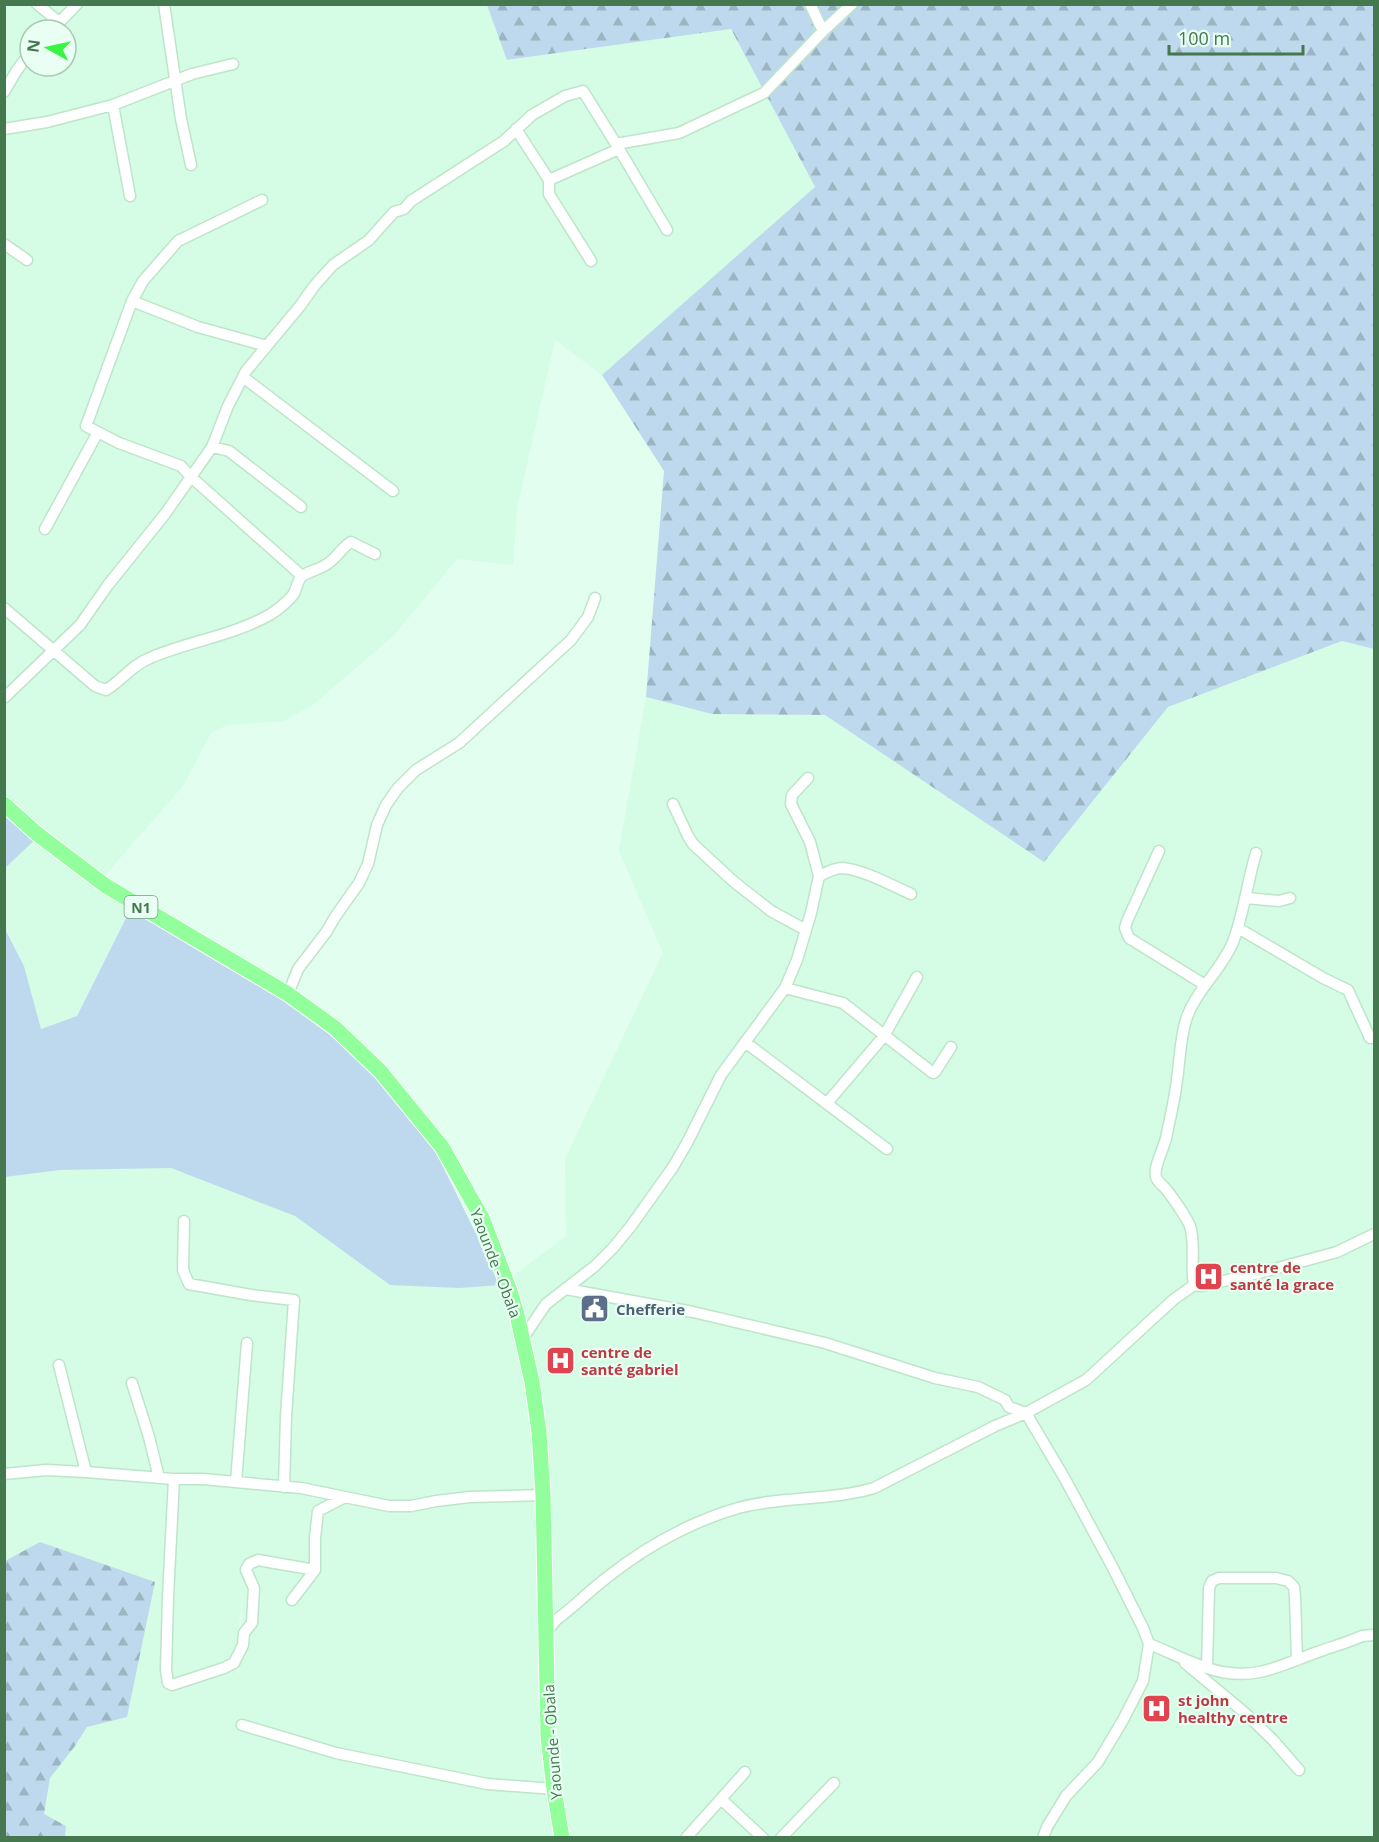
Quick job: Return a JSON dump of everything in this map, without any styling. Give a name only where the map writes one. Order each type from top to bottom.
[{"type":"highway","name":"Yaounde - Obala","points":[[4,804],[44,839],[106,886],[288,994],[335,1028],[380,1071],[442,1147],[482,1218],[510,1292],[523,1338],[539,1432],[543,1495],[548,1736],[561,1838]]},
{"type":"street","points":[[37,4],[48,18]]},
{"type":"street","points":[[63,18],[77,4]]},
{"type":"street","points":[[164,4],[181,119],[191,165]]},
{"type":"street","points":[[810,4],[823,31]]},
{"type":"street","points":[[549,180],[618,146],[680,133],[764,93],[852,4]]},
{"type":"street","points":[[4,129],[47,122],[113,105],[192,74],[233,64]]},
{"type":"street","points":[[4,92],[18,69]]},
{"type":"street","points":[[4,698],[80,625],[108,585],[165,514],[212,447],[228,406],[243,377],[315,285],[333,266],[369,240],[394,212],[404,209],[411,201],[504,141],[532,115],[565,96],[584,91],[667,230]]},
{"type":"street","points":[[113,105],[130,196]]},
{"type":"street","points":[[516,129],[549,180],[549,194],[591,261]]},
{"type":"street","points":[[262,200],[178,242],[143,281],[132,301],[86,426],[119,443],[181,466],[302,576]]},
{"type":"street","points":[[4,244],[27,260]]},
{"type":"street","points":[[132,301],[198,327],[267,346]]},
{"type":"street","points":[[243,377],[393,491]]},
{"type":"street","points":[[45,529],[98,432]]},
{"type":"street","points":[[212,447],[229,451],[301,507]]},
{"type":"street","points":[[4,608],[95,686],[106,690],[117,684],[129,670],[148,658],[231,632],[271,614],[293,596],[302,576],[328,564],[345,545],[351,542],[375,554]]},
{"type":"street","points":[[288,994],[298,969],[359,883],[368,864],[377,825],[386,805],[398,788],[416,770],[459,743],[571,640],[588,617],[595,598]]},
{"type":"street","points":[[523,1338],[546,1304],[595,1266],[613,1248],[653,1196],[687,1143],[721,1075],[785,988],[797,960],[819,876],[810,842],[791,804],[792,795],[808,778]]},
{"type":"street","points":[[673,804],[693,844],[732,881],[771,911],[806,930]]},
{"type":"street","points":[[1159,851],[1127,921],[1126,933],[1129,938],[1205,985]]},
{"type":"street","points":[[1194,1285],[1190,1224],[1166,1188],[1156,1178],[1156,1168],[1164,1148],[1176,1093],[1186,1020],[1205,985],[1217,971],[1228,952],[1238,928],[1256,853]]},
{"type":"street","points":[[819,876],[835,869],[849,869],[911,894]]},
{"type":"street","points":[[1246,898],[1279,901],[1290,898]]},
{"type":"street","points":[[1238,928],[1323,978],[1348,990],[1370,1038],[1374,1038]]},
{"type":"street","points":[[826,1103],[884,1036],[916,977]]},
{"type":"street","points":[[785,988],[843,1003],[933,1073],[951,1047]]},
{"type":"street","points":[[745,1042],[887,1149]]},
{"type":"street","points":[[184,1221],[183,1270],[189,1284],[294,1300],[284,1487]]},
{"type":"street","points":[[546,1633],[556,1620],[637,1554],[690,1527],[739,1508],[770,1502],[855,1494],[874,1488],[995,1426],[1026,1413],[1086,1380],[1163,1308],[1194,1285],[1201,1286],[1263,1272],[1326,1255],[1374,1234]]},
{"type":"street","points":[[566,1289],[693,1312],[825,1343],[905,1370],[978,1387],[1005,1401],[1009,1407],[1026,1413],[1113,1568],[1149,1644],[1143,1681],[1123,1720],[1098,1762],[1066,1796],[1043,1838]]},
{"type":"street","points":[[236,1482],[247,1342]]},
{"type":"street","points":[[59,1365],[86,1472]]},
{"type":"street","points":[[132,1383],[152,1446],[159,1478]]},
{"type":"street","points":[[4,1474],[46,1470],[203,1479],[284,1487],[389,1506],[411,1506],[470,1497],[543,1495]]},
{"type":"street","points":[[174,1479],[168,1597],[166,1670],[168,1683],[172,1685],[234,1663],[243,1645],[244,1633],[252,1623],[254,1588],[246,1570],[249,1564],[258,1560],[315,1570]]},
{"type":"street","points":[[292,1600],[315,1570],[318,1511],[345,1497]]},
{"type":"street","points":[[1207,1668],[1209,1588],[1212,1581],[1220,1578],[1276,1578],[1288,1581],[1294,1587],[1297,1660]]},
{"type":"street","points":[[1149,1644],[1207,1668],[1242,1675],[1263,1673],[1362,1636],[1374,1635]]},
{"type":"street","points":[[1179,1658],[1266,1733],[1299,1770]]},
{"type":"street","points":[[242,1725],[347,1756],[486,1784],[554,1789]]},
{"type":"street","points":[[686,1838],[745,1772]]},
{"type":"street","points":[[781,1838],[834,1783]]},
{"type":"street","points":[[721,1799],[763,1838]]},
{"type":"shaded area","points":[[5,5],[487,5],[508,60],[731,29],[815,188],[602,375],[555,340],[517,508],[513,565],[457,559],[394,635],[314,704],[284,721],[227,725],[211,733],[183,786],[100,881],[134,902],[77,1016],[41,1029],[24,966],[5,927],[4,868],[40,835],[4,799]]},
{"type":"shaded area","points":[[1342,641],[1374,649],[1374,1837],[65,1837],[66,1826],[44,1814],[50,1778],[87,1727],[40,1542],[5,1561],[5,1177],[60,1170],[171,1168],[295,1216],[390,1285],[501,1285],[566,1236],[565,1159],[663,953],[619,851],[646,697],[712,714],[825,715],[1044,862],[1168,707]],"holes":[[[244,1586],[239,1676],[234,1663]]]},
{"type":"green space","points":[[487,5],[1374,5],[1374,649],[1342,641],[1168,707],[1044,862],[825,715],[712,714],[646,697],[664,471],[602,375],[815,187],[731,29],[507,60]]},
{"type":"green space","points":[[4,799],[40,835],[5,868],[4,868]]},
{"type":"green space","points":[[134,902],[276,985],[373,1072],[434,1148],[501,1285],[459,1288],[390,1285],[295,1216],[171,1168],[60,1170],[5,1177],[4,927],[24,966],[41,1029],[77,1016]]},
{"type":"green space","points":[[40,1542],[155,1582],[127,1717],[87,1727],[50,1778],[44,1814],[66,1826],[65,1837],[5,1837],[5,1561]]},
{"type":"place","name":"centre de santé la grace","points":[[1209,1276]]},
{"type":"place","name":"Chefferie","points":[[595,1309]]},
{"type":"place","name":"centre de santé gabriel","points":[[560,1361]]},
{"type":"place","name":"st john healthy centre","points":[[1157,1709]]}]
